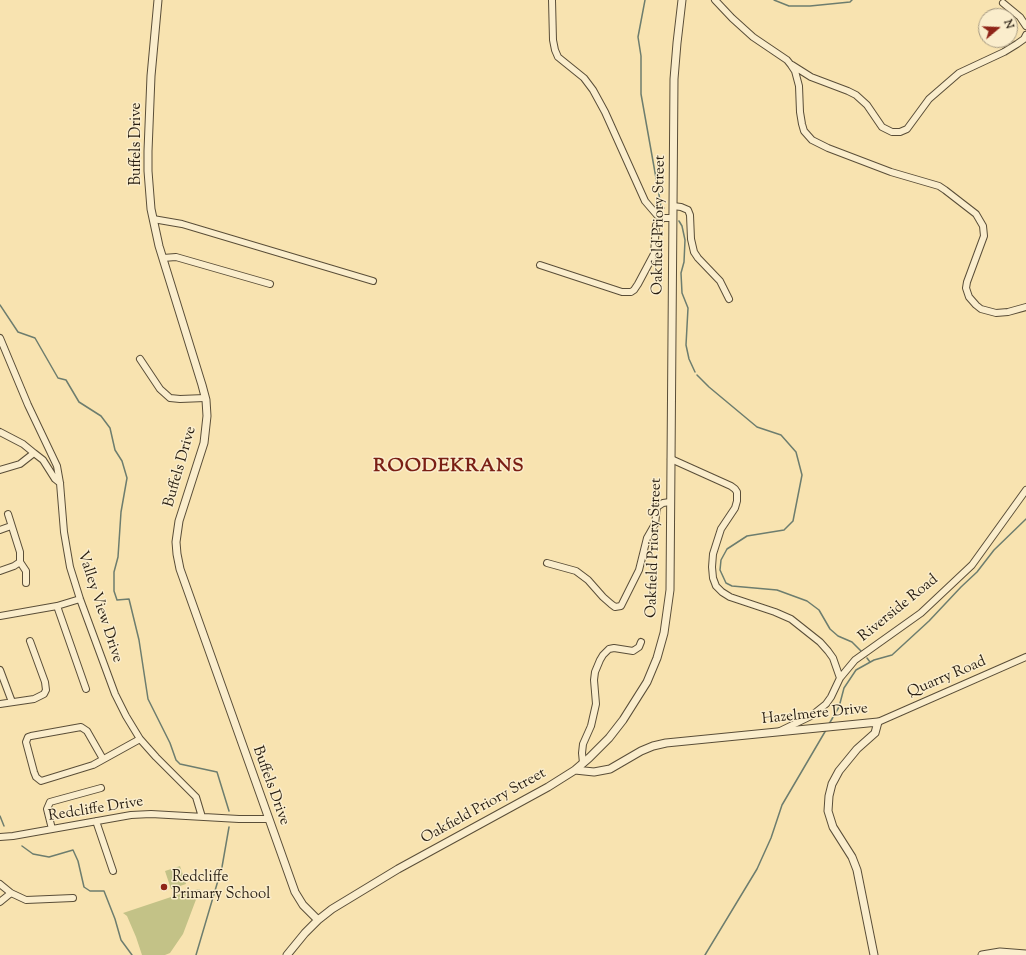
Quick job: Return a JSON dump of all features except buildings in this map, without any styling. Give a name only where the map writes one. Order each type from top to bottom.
[{"type":"street","name":"Buffels Drive","points":[[158,0],[151,76],[148,177],[153,219],[163,258],[193,352],[205,398],[207,416],[204,443],[179,522],[176,554],[268,819],[297,896],[303,905],[318,920]]},
{"type":"street","points":[[552,0],[553,40],[558,57],[562,62],[584,78],[593,90],[605,112],[645,201],[658,215],[663,218],[673,218]]},
{"type":"street","name":"Oakfield Priory Street","points":[[287,955],[318,920],[352,896],[575,770],[609,738],[624,720],[647,682],[657,658],[664,634],[670,590],[674,79],[676,43],[682,0]]},
{"type":"street","points":[[715,0],[753,37],[787,60],[791,65],[798,79],[800,118],[804,131],[808,136],[818,144],[875,166],[939,186],[976,214],[985,231],[982,244],[966,285],[969,298],[976,305],[981,309],[996,313],[1008,312],[1026,307]]},
{"type":"street","points":[[1003,3],[1020,17],[1026,26]]},
{"type":"street","points":[[791,65],[811,78],[856,95],[867,105],[882,127],[892,132],[900,132],[907,130],[929,99],[959,72],[1004,52],[1018,44],[1026,35]]},
{"type":"street","points":[[673,206],[688,210],[690,215],[691,239],[694,252],[720,281],[729,299]]},
{"type":"street","points":[[540,265],[622,292],[631,292],[638,284],[654,254],[656,225],[663,218]]},
{"type":"street","points":[[153,219],[182,224],[373,281]]},
{"type":"street","points":[[163,258],[176,257],[270,284]]},
{"type":"street","name":"Valley View Drive","points":[[0,338],[28,405],[57,466],[67,552],[80,599],[115,694],[140,739],[196,797],[202,817]]},
{"type":"street","points":[[140,359],[160,389],[170,398],[180,400],[205,398]]},
{"type":"street","points":[[0,432],[23,444],[43,460],[54,479],[60,484]]},
{"type":"street","points":[[0,470],[20,464],[34,453]]},
{"type":"street","points":[[671,459],[731,486],[737,492],[735,508],[721,530],[713,554],[712,578],[716,586],[730,597],[775,612],[796,623],[820,642],[828,651],[833,658],[840,678]]},
{"type":"street","name":"Riverside Road","points":[[776,733],[818,711],[826,704],[840,678],[855,660],[921,613],[972,565],[1026,490]]},
{"type":"street","points":[[547,563],[576,571],[588,580],[603,598],[615,607],[621,606],[639,570],[647,538],[655,524],[657,507],[663,503],[670,502]]},
{"type":"street","points":[[8,514],[20,552],[20,562],[26,571],[26,583]]},
{"type":"street","points":[[0,530],[11,526]]},
{"type":"street","points":[[0,571],[20,562]]},
{"type":"street","points":[[0,616],[57,606],[80,599]]},
{"type":"street","points":[[57,606],[86,689]]},
{"type":"street","points":[[0,704],[39,698],[46,690],[45,682],[30,641]]},
{"type":"street","points":[[583,763],[582,753],[591,726],[596,704],[594,680],[595,672],[600,660],[609,649],[614,648],[633,651],[639,647],[641,642]]},
{"type":"street","name":"Quarry Road","points":[[878,722],[1026,657]]},
{"type":"street","points":[[0,670],[12,702]]},
{"type":"street","name":"Hazelmere Drive","points":[[575,770],[594,772],[610,769],[641,751],[666,743],[878,722],[875,733],[853,753],[839,771],[832,784],[829,796],[828,811],[833,827],[852,857],[857,870],[874,955]]},
{"type":"street","points":[[103,759],[87,731],[81,727],[31,736],[28,737],[26,742],[34,772],[36,777],[41,781],[87,768],[140,739]]},
{"type":"street","points":[[52,829],[47,809],[50,802],[101,788]]},
{"type":"street","name":"Redcliffe Drive","points":[[0,837],[131,815],[151,814],[268,819]]},
{"type":"street","points":[[96,821],[113,871]]},
{"type":"street","points":[[0,884],[11,893],[26,900],[73,898]]},
{"type":"street","points":[[0,902],[11,893]]},
{"type":"street","points":[[982,955],[1000,952],[1026,954]]},
{"type":"shaded area","points":[[180,866],[186,884],[171,889],[165,871]]},
{"type":"shaded area","points":[[200,889],[183,934],[170,953],[165,955],[142,955],[127,916],[123,913],[189,891]]},
{"type":"waterway","points":[[645,0],[638,37],[641,56],[641,94],[661,206],[664,208]]},
{"type":"waterway","points":[[774,0],[789,6],[810,6],[850,2],[852,0]]},
{"type":"waterway","points":[[679,221],[682,226],[685,240],[684,262],[681,273],[682,293],[688,308],[686,345],[689,359],[695,372]]},
{"type":"waterway","points":[[0,305],[18,332],[35,338],[58,378],[66,380],[79,402],[101,416],[110,428],[115,450],[122,461],[127,478],[121,512],[118,557],[114,572],[114,591],[117,600],[129,599],[139,640],[148,699],[170,743],[176,760],[180,764],[217,772],[229,811]]},
{"type":"waterway","points":[[697,375],[709,387],[757,427],[781,435],[796,452],[802,475],[793,521],[784,530],[747,536],[727,549],[721,560],[720,570],[726,583],[732,586],[777,590],[807,601],[819,610],[830,629],[838,636],[852,642],[861,651]]},
{"type":"waterway","points":[[829,724],[839,707],[844,688],[856,670],[874,660],[892,655],[929,621],[977,572],[994,550],[1026,519]]},
{"type":"waterway","points":[[867,658],[870,662]]},
{"type":"waterway","points":[[705,955],[757,869],[771,838],[782,805],[826,730]]},
{"type":"waterway","points":[[0,816],[4,826]]},
{"type":"waterway","points":[[196,955],[222,867],[229,827]]},
{"type":"waterway","points":[[22,846],[33,854],[49,857],[73,850],[78,861],[84,887],[90,891],[104,891],[115,919],[121,940],[132,955]]},
{"type":"place","name":"Redcliffe Primary School","points":[[164,887]]},
{"type":"district","name":"ROODEKRANS","points":[[449,468]]}]
